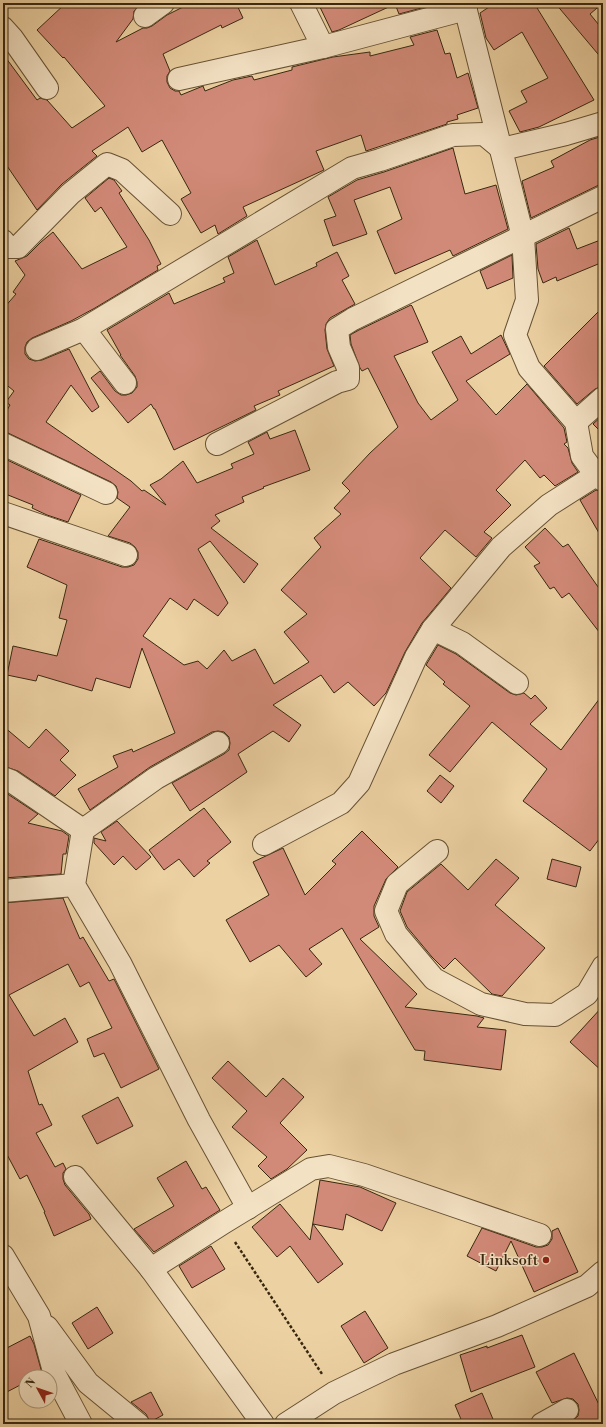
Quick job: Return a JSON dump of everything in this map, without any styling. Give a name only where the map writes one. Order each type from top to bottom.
[{"type":"street","points":[[145,16],[163,3]]},
{"type":"street","points":[[301,3],[322,47]]},
{"type":"street","points":[[179,79],[322,47],[465,6],[523,237],[527,300],[515,335],[529,368],[576,422],[582,456],[600,478],[549,505],[501,547],[433,628],[416,657],[359,783],[341,803],[264,844]]},
{"type":"street","points":[[3,28],[12,38],[47,88]]},
{"type":"street","points":[[502,149],[566,134],[603,123]]},
{"type":"street","points":[[38,349],[84,329],[352,168],[453,135],[484,134],[502,149]]},
{"type":"street","points":[[3,241],[8,247],[18,247],[70,194],[107,164],[122,170],[170,214]]},
{"type":"street","points":[[217,444],[337,382],[348,379],[348,368],[339,347],[336,329],[353,319],[523,237],[603,196]]},
{"type":"street","points":[[84,329],[125,383]]},
{"type":"street","points":[[576,422],[603,398]]},
{"type":"street","points":[[3,444],[106,493]]},
{"type":"street","points":[[3,513],[126,555]]},
{"type":"street","points":[[433,628],[462,643],[517,683]]},
{"type":"street","points":[[218,743],[156,778],[83,830],[74,885],[120,963],[200,1120],[248,1208]]},
{"type":"street","points":[[3,778],[10,780],[83,830]]},
{"type":"street","points":[[436,851],[397,884],[386,910],[396,934],[434,979],[481,1004],[525,1014],[555,1015],[587,994],[603,967]]},
{"type":"street","points":[[3,891],[74,885]]},
{"type":"street","points":[[151,1269],[311,1169],[329,1166],[364,1175],[540,1235]]},
{"type":"street","points":[[75,1177],[151,1269],[262,1424]]},
{"type":"street","points":[[3,1256],[39,1316],[88,1383],[138,1424]]},
{"type":"street","points":[[286,1424],[334,1393],[394,1364],[497,1326],[587,1286],[603,1272]]},
{"type":"street","points":[[39,1316],[55,1375],[81,1424]]},
{"type":"street","points":[[542,1424],[567,1410]]},
{"type":"path","points":[[223,1223],[334,1393]]},
{"type":"building","points":[[66,3],[142,3],[134,11],[133,19],[116,42],[143,28],[152,26],[167,15],[191,3],[236,3],[243,18],[222,28],[221,25],[163,54],[170,71],[167,76],[167,82],[170,88],[175,91],[179,91],[181,95],[203,86],[205,91],[233,80],[252,76],[254,80],[292,70],[292,67],[333,57],[370,52],[370,56],[414,45],[410,37],[437,30],[445,54],[450,53],[457,78],[468,73],[478,108],[457,115],[458,119],[447,122],[447,124],[366,151],[361,135],[316,151],[324,170],[243,207],[247,216],[218,234],[215,225],[201,233],[181,199],[191,193],[162,140],[142,152],[128,127],[92,151],[97,156],[62,184],[37,210],[3,160],[3,54],[37,100],[40,98],[47,100],[72,128],[105,106],[64,57],[63,58],[37,30]]},
{"type":"building","points":[[318,3],[428,3],[429,6],[399,14],[395,4],[332,32]]},
{"type":"building","points":[[495,3],[534,3],[594,100],[539,127],[520,132],[509,111],[527,102],[521,91],[548,78],[522,32],[494,50],[486,38],[480,13]]},
{"type":"building","points":[[555,3],[603,3],[590,14],[603,30],[603,60]]},
{"type":"building","points":[[603,136],[603,183],[531,218],[522,181],[554,167],[551,161],[590,140]]},
{"type":"building","points":[[453,148],[465,194],[496,185],[508,229],[453,256],[450,250],[395,274],[377,231],[402,219],[390,187],[354,200],[367,234],[333,246],[324,220],[336,216],[328,197],[357,180]]},
{"type":"building","points":[[109,178],[114,180],[122,191],[119,193],[149,240],[161,264],[157,266],[158,270],[95,308],[71,321],[32,338],[27,342],[25,354],[29,359],[35,361],[42,360],[69,349],[99,407],[92,412],[71,385],[46,422],[131,481],[142,491],[144,490],[166,505],[150,485],[161,479],[183,461],[197,483],[233,468],[231,464],[254,454],[248,442],[267,432],[270,439],[295,430],[310,470],[263,487],[264,488],[242,497],[244,502],[215,515],[220,521],[211,528],[258,564],[244,583],[210,541],[198,549],[228,603],[218,616],[194,599],[187,610],[170,598],[143,636],[184,665],[198,661],[207,669],[224,650],[232,661],[255,649],[274,684],[309,662],[284,632],[307,614],[281,590],[321,547],[314,538],[341,514],[334,508],[350,491],[342,483],[370,453],[398,427],[368,368],[362,371],[360,368],[351,344],[350,335],[359,330],[411,305],[412,306],[428,342],[394,356],[418,403],[431,420],[458,400],[432,352],[461,336],[471,354],[501,335],[510,354],[466,381],[496,415],[527,384],[564,428],[567,442],[564,444],[568,448],[572,463],[578,472],[555,486],[544,475],[540,478],[525,460],[496,490],[511,505],[484,532],[492,538],[476,557],[445,530],[420,558],[451,588],[422,623],[405,652],[386,693],[374,706],[348,682],[334,693],[321,675],[273,705],[301,725],[289,742],[273,731],[238,754],[247,772],[190,811],[172,783],[229,750],[229,737],[224,732],[212,732],[150,767],[90,810],[78,789],[118,767],[113,756],[132,749],[133,752],[175,733],[142,648],[130,688],[96,678],[92,691],[38,675],[36,681],[7,675],[13,646],[57,656],[67,620],[59,618],[67,585],[27,567],[39,539],[122,567],[134,565],[138,559],[138,552],[130,543],[108,536],[130,507],[117,498],[118,492],[116,486],[111,482],[3,432],[3,417],[10,405],[6,402],[14,391],[3,382],[3,309],[16,294],[13,292],[25,275],[15,261],[27,256],[53,232],[82,269],[127,247],[101,207],[95,212],[85,198]]},
{"type":"building","points":[[569,228],[577,249],[603,239],[603,262],[557,281],[556,277],[543,283],[538,269],[536,244]]},
{"type":"building","points":[[257,240],[275,285],[317,266],[316,263],[337,252],[349,276],[342,280],[355,304],[330,318],[326,324],[325,330],[327,349],[334,366],[278,391],[280,395],[254,406],[256,410],[174,450],[155,409],[151,404],[128,423],[91,378],[100,371],[115,391],[121,395],[132,393],[137,387],[135,376],[120,355],[107,330],[169,293],[174,304],[225,282],[223,278],[234,273],[228,257]]},
{"type":"building","points":[[512,255],[513,278],[487,289],[480,271]]},
{"type":"building","points":[[603,307],[603,386],[595,389],[577,404],[544,366]]},
{"type":"building","points":[[603,415],[603,434],[593,424]]},
{"type":"building","points":[[3,458],[81,495],[68,522],[47,515],[32,508],[33,505],[3,493]]},
{"type":"building","points":[[596,490],[603,492],[603,540],[580,500]]},
{"type":"building","points":[[545,528],[563,547],[568,544],[603,594],[603,637],[569,593],[562,598],[554,587],[550,589],[534,566],[540,563],[525,547]]},
{"type":"building","points":[[438,645],[456,654],[510,693],[516,695],[524,693],[531,699],[535,695],[547,708],[530,724],[561,750],[603,694],[603,834],[590,851],[523,801],[547,769],[492,722],[450,772],[429,755],[470,706],[443,684],[445,682],[426,665]]},
{"type":"building","points":[[3,726],[29,748],[46,729],[69,751],[60,760],[76,775],[55,796],[18,771],[3,766]]},
{"type":"building","points":[[440,775],[454,786],[441,803],[427,791]]},
{"type":"building","points":[[3,791],[38,814],[28,823],[62,831],[69,836],[66,854],[63,854],[61,874],[3,878]]},
{"type":"building","points":[[204,808],[231,842],[207,861],[210,863],[194,877],[179,859],[164,870],[149,850]]},
{"type":"building","points":[[117,821],[151,857],[136,870],[123,856],[114,865],[94,843],[94,838],[106,841],[101,832]]},
{"type":"building","points":[[362,831],[398,867],[386,879],[374,906],[374,916],[379,927],[360,939],[417,994],[405,1007],[477,1016],[484,1018],[477,1027],[506,1030],[501,1070],[424,1060],[425,1051],[415,1050],[342,928],[309,949],[322,964],[306,977],[279,945],[250,962],[226,920],[269,895],[253,862],[283,848],[305,895],[336,864],[332,861]]},
{"type":"building","points":[[496,859],[519,878],[495,905],[545,948],[502,996],[492,994],[455,958],[444,969],[407,927],[400,911],[407,892],[441,864],[468,890]]},
{"type":"building","points":[[552,859],[581,867],[576,887],[547,879]]},
{"type":"building","points":[[63,898],[80,939],[83,937],[109,981],[114,979],[159,1069],[121,1088],[104,1053],[94,1057],[87,1039],[112,1028],[89,982],[80,987],[68,964],[9,995],[34,1036],[65,1018],[78,1042],[28,1071],[39,1105],[42,1104],[52,1125],[36,1133],[55,1167],[63,1163],[66,1169],[63,1173],[65,1185],[89,1214],[91,1219],[54,1236],[45,1212],[27,1175],[20,1179],[3,1147],[3,903]]},
{"type":"building","points":[[603,1006],[603,1072],[570,1042]]},
{"type":"building","points":[[228,1061],[266,1097],[283,1078],[304,1097],[280,1123],[307,1150],[287,1169],[271,1179],[258,1166],[267,1157],[232,1127],[247,1111],[212,1078]]},
{"type":"building","points":[[118,1097],[133,1126],[97,1144],[82,1116]]},
{"type":"building","points":[[186,1161],[202,1189],[206,1187],[220,1210],[154,1252],[134,1229],[174,1206],[157,1178]]},
{"type":"building","points":[[320,1180],[360,1187],[396,1203],[382,1231],[346,1214],[343,1230],[313,1224],[343,1264],[318,1283],[290,1246],[277,1257],[252,1227],[280,1204],[310,1240]]},
{"type":"building","name":"Linksoft","points":[[482,1228],[536,1247],[542,1247],[548,1245],[552,1239],[552,1231],[558,1228],[578,1272],[534,1292],[511,1241],[496,1271],[467,1256]]},
{"type":"building","points":[[211,1246],[225,1269],[192,1288],[179,1266]]},
{"type":"building","points":[[97,1307],[113,1333],[88,1349],[72,1323]]},
{"type":"building","points":[[365,1311],[388,1348],[364,1363],[341,1326]]},
{"type":"building","points":[[522,1335],[535,1367],[471,1392],[460,1355],[487,1346],[487,1348]]},
{"type":"building","points":[[30,1336],[34,1344],[41,1369],[18,1369],[18,1386],[3,1394],[3,1350]]},
{"type":"building","points":[[574,1353],[603,1413],[603,1424],[571,1424],[571,1422],[578,1416],[578,1404],[573,1399],[567,1398],[552,1403],[536,1372]]},
{"type":"building","points":[[151,1392],[163,1415],[150,1422],[146,1414],[131,1402]]},
{"type":"building","points":[[482,1393],[495,1424],[463,1424],[455,1405]]},
{"type":"place","name":"Linksoft","points":[[546,1260]]}]
